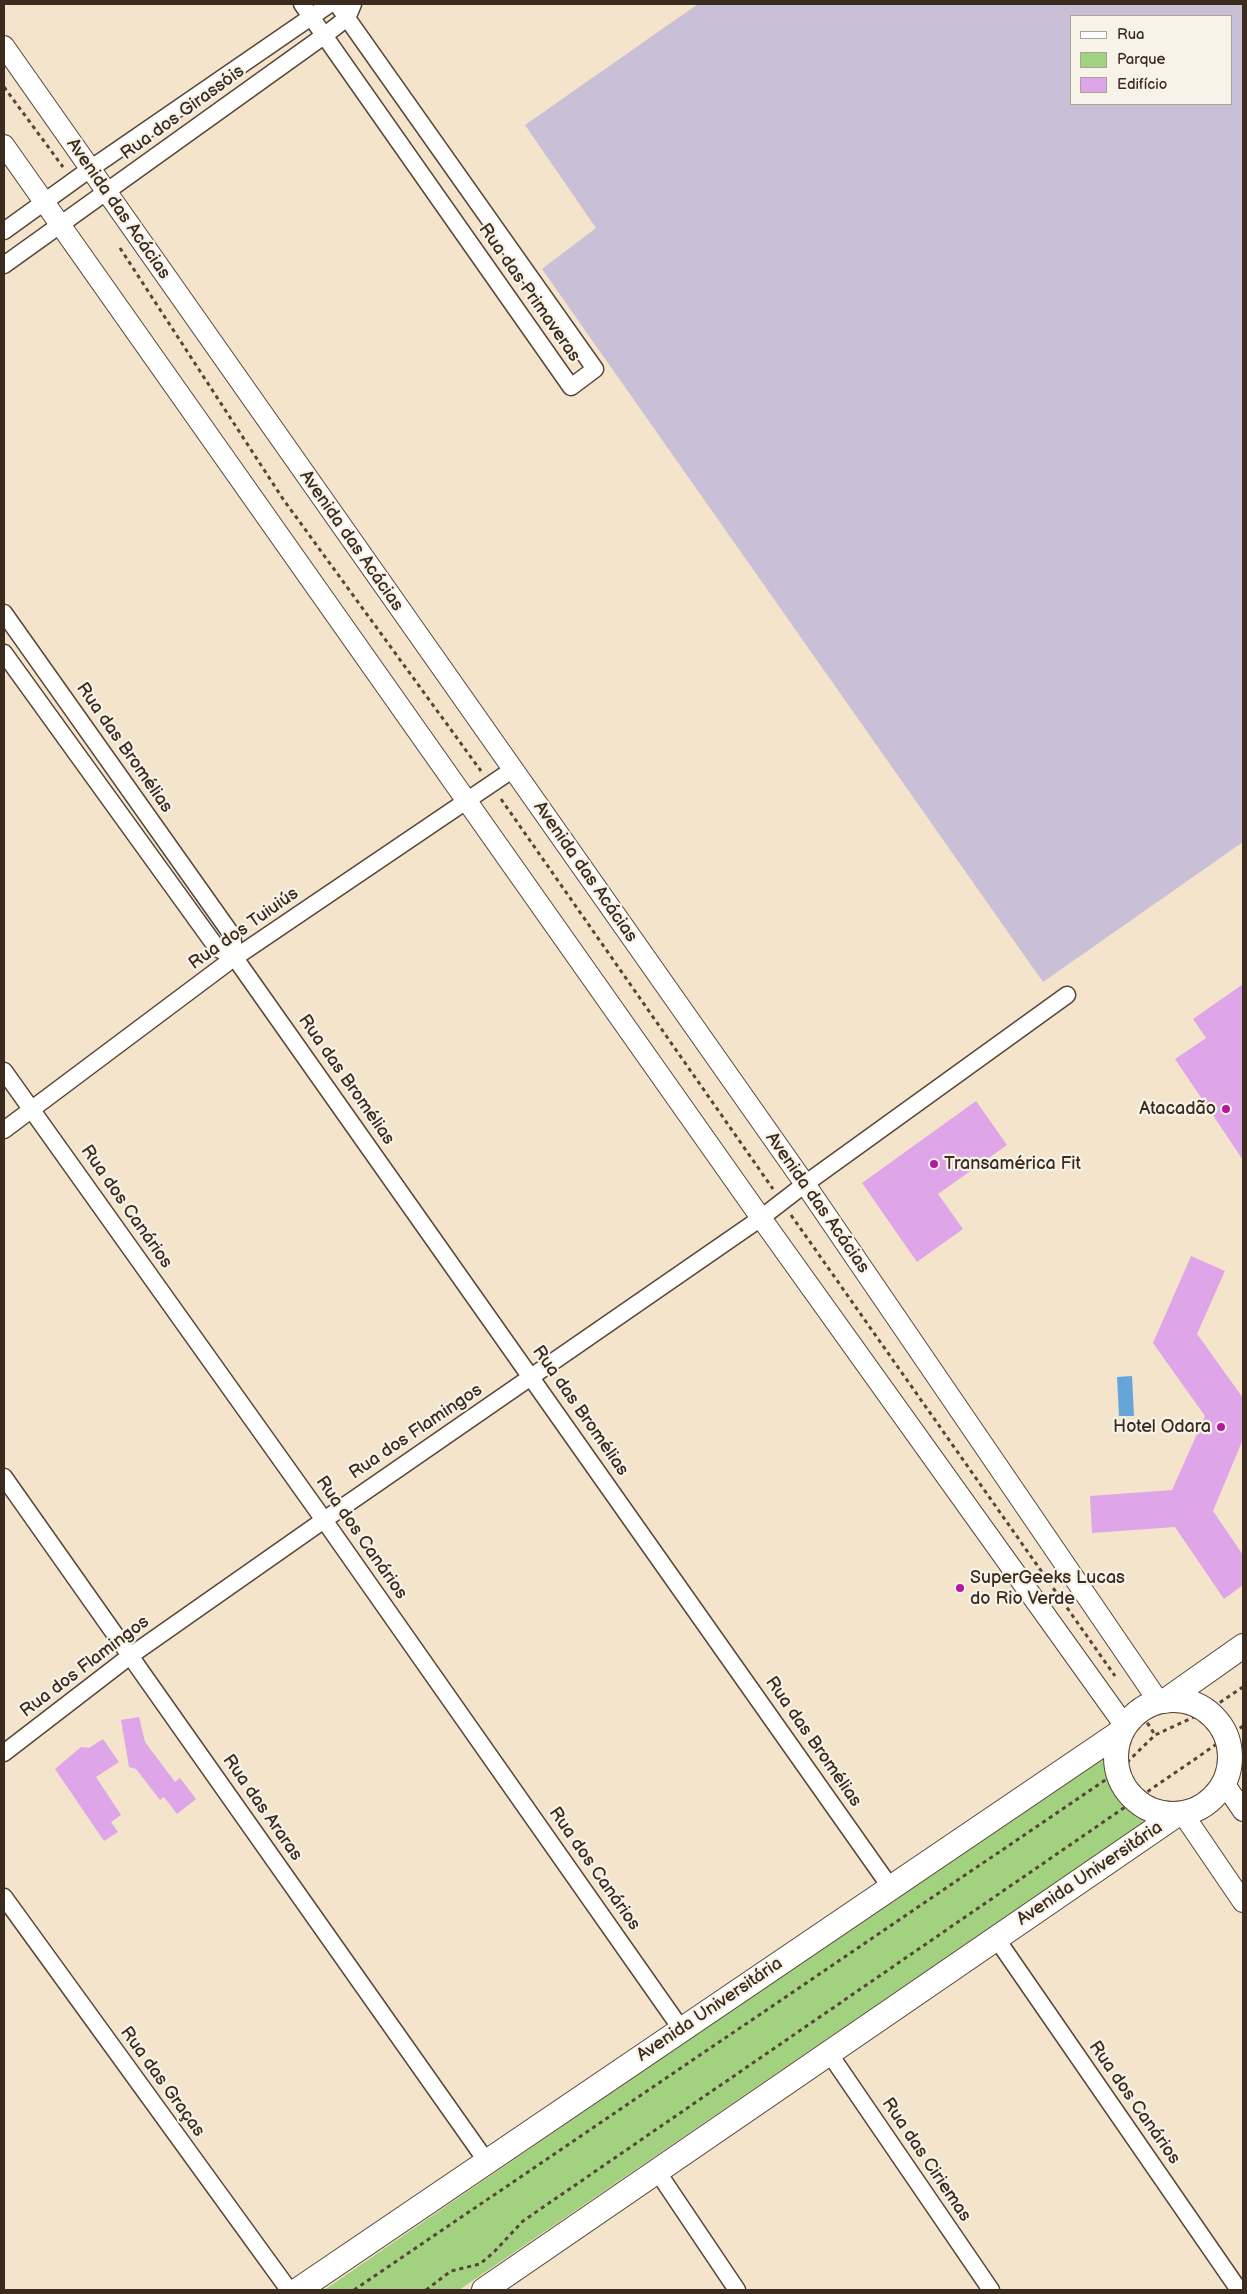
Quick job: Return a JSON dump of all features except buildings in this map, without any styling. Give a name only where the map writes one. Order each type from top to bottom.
[{"type":"main road","name":"Avenida Universitária","points":[[298,2290],[891,1888],[1243,1646]]},
{"type":"main road","points":[[1179,1814],[1151,1810],[1135,1800],[1122,1784],[1117,1772],[1117,1744],[1142,1714],[1187,1702],[1206,1711],[1219,1725],[1235,1732],[1230,1760],[1231,1776]]},
{"type":"main road","name":"Avenida Universitária","points":[[484,2290],[1179,1814],[1207,1803],[1231,1776]]},
{"type":"street","name":"Rua dos Girassóis","points":[[4,231],[307,10],[330,4]]},
{"type":"street","name":"Rua das Primaveras","points":[[307,10],[570,386],[595,369],[350,11],[337,4]]},
{"type":"street","name":"Rua dos Girassóis","points":[[4,265],[325,35],[350,11]]},
{"type":"street","name":"Avenida das Acácias","points":[[4,46],[805,1184],[1142,1714]]},
{"type":"street","points":[[4,145],[761,1218],[1142,1714]]},
{"type":"street","name":"Rua das Bromélias","points":[[4,613],[232,935],[235,958]]},
{"type":"street","name":"Rua das Bromélias","points":[[4,653],[217,948],[235,958],[891,1888]]},
{"type":"street","name":"Rua dos Tuiuiús","points":[[4,1130],[235,958],[468,802],[512,770]]},
{"type":"street","name":"Rua dos Flamingos","points":[[4,1753],[130,1656],[761,1218],[805,1184],[1067,996]]},
{"type":"street","name":"Rua dos Canários","points":[[4,1070],[324,1520],[682,2030]]},
{"type":"street","name":"Rua das Araras","points":[[4,1477],[487,2162]]},
{"type":"street","points":[[1231,1776],[1243,1811]]},
{"type":"street","points":[[1179,1814],[1243,1902]]},
{"type":"street","name":"Rua das Graças","points":[[4,1897],[289,2290]]},
{"type":"street","name":"Rua dos Canários","points":[[996,1938],[1240,2290]]},
{"type":"street","name":"Rua das Ciriemas","points":[[829,2053],[991,2290]]},
{"type":"street","points":[[657,2171],[737,2290]]},
{"type":"path","points":[[4,87],[73,181]]},
{"type":"path","points":[[118,244],[283,499],[492,785],[782,1202],[1117,1678]]},
{"type":"path","points":[[354,2290],[1117,1772],[1155,1735],[1206,1711],[1243,1687]]},
{"type":"path","points":[[1142,1714],[1155,1735]]},
{"type":"path","points":[[426,2290],[451,2271],[480,2264],[523,2221],[1235,1732]]},
{"type":"shaded area","points":[[698,4],[1243,4],[1243,842],[1043,982],[542,269],[596,228],[525,125]]},
{"type":"green space","points":[[1102,1756],[1118,1794],[1130,1808],[1149,1819],[459,2290],[324,2290]]},
{"type":"water","points":[[1132,1376],[1134,1416],[1119,1416],[1117,1377]]},
{"type":"place","name":"Atacadão","points":[[1226,1109]]},
{"type":"place","name":"Transamérica Fit","points":[[934,1164]]},
{"type":"place","name":"Hotel Odara","points":[[1221,1427]]},
{"type":"place","name":"SuperGeeks Lucas do Rio Verde","points":[[960,1588]]}]
